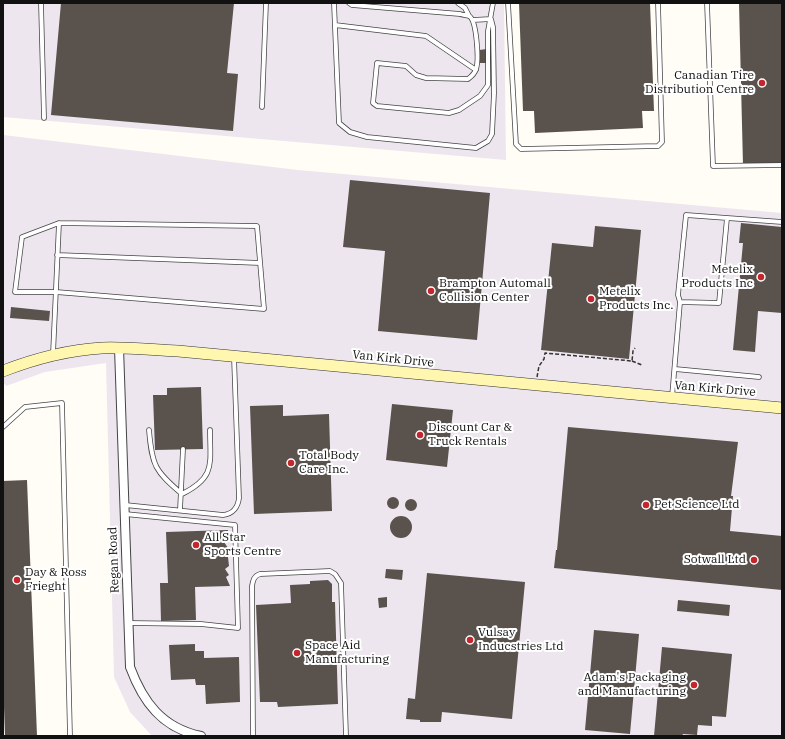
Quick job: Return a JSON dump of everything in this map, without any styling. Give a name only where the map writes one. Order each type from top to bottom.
[{"type":"street","name":"Van Kirk Drive","points":[[3,371],[25,362],[53,356],[100,348],[119,348],[234,357],[782,408]]},
{"type":"street","name":"Regan Road","points":[[119,348],[130,667],[142,694],[152,710],[186,732],[201,736]]},
{"type":"lane","points":[[41,3],[44,118]]},
{"type":"lane","points":[[262,107],[266,3]]},
{"type":"lane","points":[[334,3],[338,123],[350,132],[367,137],[476,148],[488,141],[492,134],[494,80],[493,26],[491,19]]},
{"type":"lane","points":[[350,3],[352,5],[469,16]]},
{"type":"lane","points":[[453,3],[460,3],[473,20],[476,32],[476,70],[472,76],[464,80],[426,78],[416,75],[406,66],[377,63],[373,103],[377,106],[385,108],[449,113],[459,110],[480,96],[489,81],[488,31],[493,3]]},
{"type":"lane","points":[[508,3],[516,144],[521,149],[658,146],[662,142],[658,3]]},
{"type":"lane","points":[[707,3],[713,166],[782,165]]},
{"type":"lane","points":[[473,20],[491,19]]},
{"type":"lane","points":[[335,25],[426,36],[476,70]]},
{"type":"lane","points":[[672,398],[680,302],[678,295],[686,215],[782,222]]},
{"type":"lane","points":[[680,302],[719,303],[727,218]]},
{"type":"lane","points":[[53,356],[59,223]]},
{"type":"lane","points":[[59,223],[257,226],[264,309],[56,292],[15,292],[22,237],[59,223]]},
{"type":"lane","points":[[57,256],[260,263]]},
{"type":"lane","points":[[124,505],[223,515],[232,512],[238,503],[234,357]]},
{"type":"lane","points":[[675,369],[759,377]]},
{"type":"lane","points":[[3,427],[25,407],[62,403],[70,736]]},
{"type":"lane","points":[[149,430],[151,451],[155,466],[163,477],[182,494]]},
{"type":"lane","points":[[182,494],[200,484],[206,476],[210,455],[210,430]]},
{"type":"lane","points":[[180,510],[182,494],[183,449]]},
{"type":"lane","points":[[125,514],[235,525],[238,628],[201,624],[128,623]]},
{"type":"lane","points":[[253,736],[253,581],[260,574],[330,571],[339,578],[341,583],[346,736]]},
{"type":"path","points":[[632,361],[632,351],[635,348]]},
{"type":"path","points":[[535,386],[539,366],[544,359],[545,353],[632,361],[642,365]]},
{"type":"shaded area","points":[[3,3],[504,3],[506,160],[3,117]]},
{"type":"shaded area","points":[[3,135],[298,170],[782,213],[782,736],[152,736],[130,712],[114,677],[106,363],[45,372],[6,386],[3,382]]},
{"type":"building","points":[[61,3],[234,3],[227,73],[238,74],[233,131],[51,115]]},
{"type":"building","points":[[519,3],[650,3],[654,111],[642,111],[643,128],[535,133],[534,111],[523,111]]},
{"type":"building","name":"Canadian Tire Distribution Centre","points":[[739,3],[782,3],[782,164],[743,165]]},
{"type":"building","points":[[487,49],[486,63],[480,63],[479,50]]},
{"type":"building","name":"Brampton Automall Collision Center","points":[[350,180],[490,193],[477,340],[378,331],[385,251],[343,247]]},
{"type":"building","name":"Metelix Products Inc","points":[[741,223],[782,227],[782,313],[758,311],[755,352],[733,350],[743,243],[739,243]]},
{"type":"building","name":"Metelix Products Inc.","points":[[595,226],[641,230],[629,359],[541,350],[552,243],[593,247]]},
{"type":"building","points":[[11,307],[50,311],[49,321],[10,318]]},
{"type":"building","points":[[201,387],[203,449],[155,450],[153,395],[167,395],[167,388]]},
{"type":"building","name":"Discount Car & Truck Rentals","points":[[392,404],[453,410],[447,467],[386,460]]},
{"type":"building","name":"Total Body Care Inc.","points":[[283,405],[283,416],[329,414],[332,511],[254,514],[250,406]]},
{"type":"building","name":"Pet Science Ltd","points":[[568,427],[738,442],[731,496],[733,496],[730,531],[782,536],[782,590],[554,568],[557,550]]},
{"type":"building","name":"Day & Ross Frieght","points":[[27,480],[37,736],[5,736],[3,679],[3,481]]},
{"type":"building","points":[[391,497],[395,497],[399,503],[395,509],[391,509],[387,505],[387,501]]},
{"type":"building","points":[[409,499],[413,499],[417,505],[413,511],[409,511],[405,507],[405,503]]},
{"type":"building","points":[[397,516],[405,516],[412,523],[412,531],[405,538],[397,538],[390,531],[390,523]]},
{"type":"building","points":[[228,530],[228,540],[224,542],[228,548],[225,550],[228,557],[229,566],[225,569],[229,575],[226,577],[230,586],[195,587],[196,620],[161,621],[160,583],[168,583],[166,532]]},
{"type":"building","points":[[386,569],[403,570],[402,580],[385,578]]},
{"type":"building","name":"Vulsay Inducstries Ltd","points":[[427,573],[525,582],[512,719],[442,712],[441,722],[420,722],[420,720],[406,719],[408,698],[415,699]]},
{"type":"building","name":"Space Aid Manufacturing","points":[[328,580],[332,584],[332,602],[335,602],[338,704],[278,707],[277,702],[260,702],[256,605],[291,603],[290,585],[310,584],[310,581]]},
{"type":"building","points":[[387,597],[387,607],[379,608],[378,598]]},
{"type":"building","points":[[678,600],[730,605],[729,616],[677,611]]},
{"type":"building","points":[[594,630],[639,634],[630,734],[585,730]]},
{"type":"building","points":[[195,644],[195,651],[204,651],[204,658],[239,657],[240,702],[206,704],[205,685],[196,685],[195,679],[171,680],[169,645]]},
{"type":"building","name":"Adam's Packaging and Manufacturing","points":[[662,647],[732,654],[726,717],[712,716],[712,726],[698,725],[697,735],[683,734],[682,736],[654,736]]},
{"type":"place","name":"Canadian Tire Distribution Centre","points":[[762,83]]},
{"type":"place","name":"Metelix Products Inc","points":[[761,277]]},
{"type":"place","name":"Brampton Automall Collision Center","points":[[431,291]]},
{"type":"place","name":"Metelix Products Inc.","points":[[591,299]]},
{"type":"place","name":"Discount Car & Truck Rentals","points":[[420,435]]},
{"type":"place","name":"Total Body Care Inc.","points":[[291,463]]},
{"type":"place","name":"Pet Science Ltd","points":[[646,505]]},
{"type":"place","name":"All Star Sports Centre","points":[[196,545]]},
{"type":"place","name":"Sotwall Ltd","points":[[754,560]]},
{"type":"place","name":"Day & Ross Frieght","points":[[17,580]]},
{"type":"place","name":"Vulsay Inducstries Ltd","points":[[470,640]]},
{"type":"place","name":"Space Aid Manufacturing","points":[[297,653]]},
{"type":"place","name":"Adam's Packaging and Manufacturing","points":[[694,685]]}]
